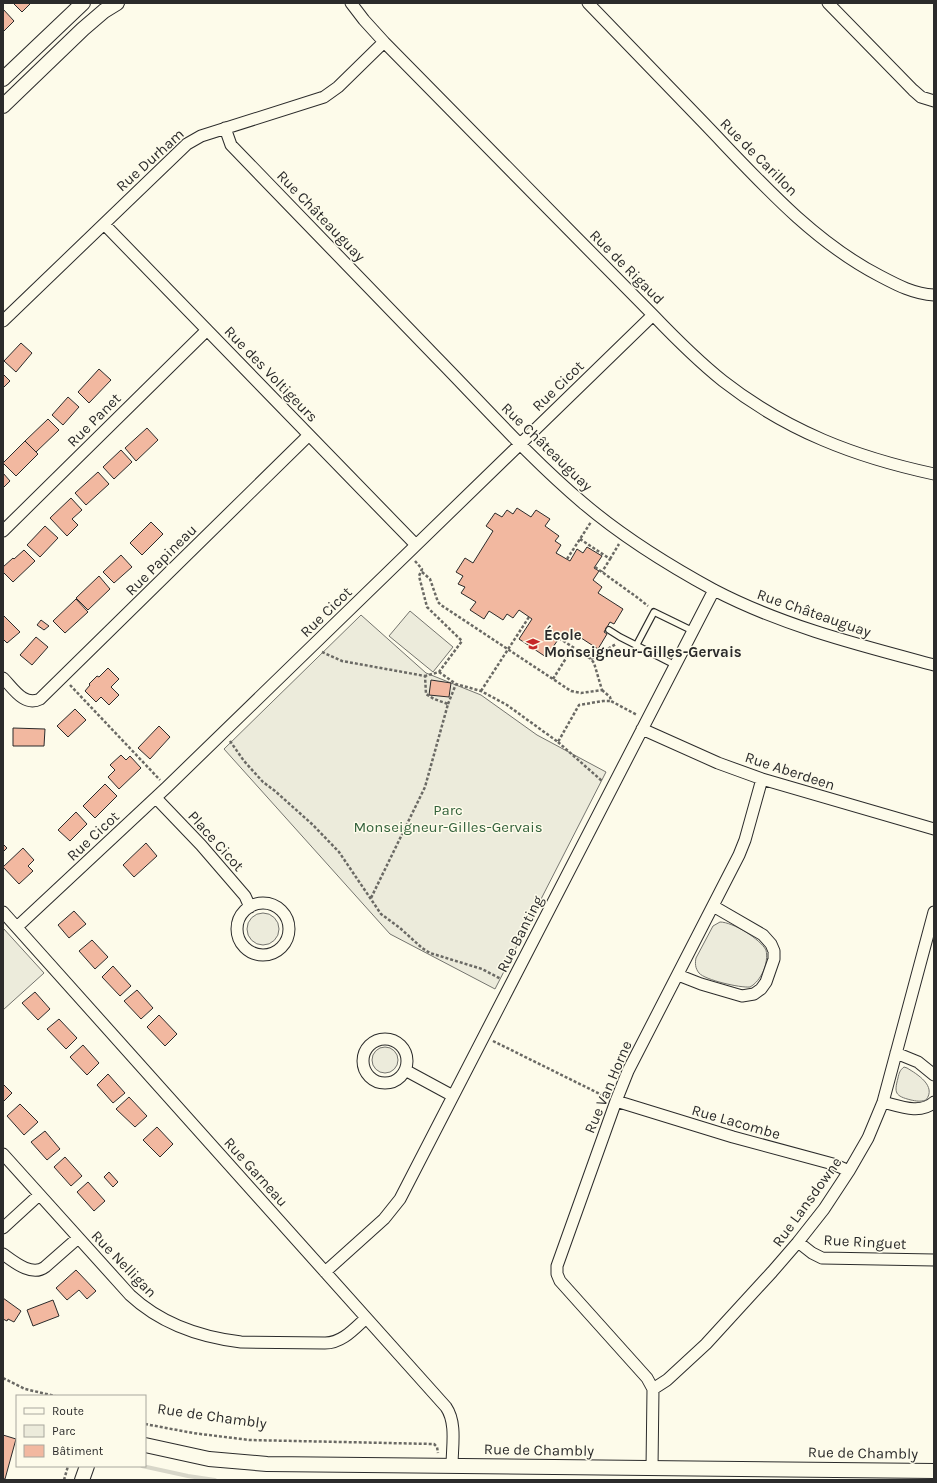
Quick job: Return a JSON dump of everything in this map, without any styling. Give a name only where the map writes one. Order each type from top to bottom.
[{"type":"street","points":[[3,79],[83,3]]},
{"type":"street","points":[[3,106],[83,29],[104,11],[117,3]]},
{"type":"street","name":"Rue de Rigaud","points":[[351,3],[384,42],[653,315],[688,350],[723,381],[747,398],[806,433],[859,455],[934,474]]},
{"type":"street","name":"Rue de Carillon","points":[[588,3],[777,198],[815,233],[851,259],[886,279],[915,292],[934,295]]},
{"type":"street","points":[[828,3],[912,90],[921,97],[934,101]]},
{"type":"street","name":"Rue Durham","points":[[3,321],[187,144],[201,136],[324,97],[338,87],[384,42]]},
{"type":"street","name":"Rue Châteauguay","points":[[225,128],[231,145],[520,444],[602,519],[646,550],[714,590],[762,612],[833,638],[934,665]]},
{"type":"street","name":"Rue des Voltigeurs","points":[[104,224],[416,545]]},
{"type":"street","name":"Rue Cicot","points":[[17,927],[156,798],[653,315]]},
{"type":"street","name":"Rue Panet","points":[[3,531],[207,330]]},
{"type":"street","name":"Rue Papineau","points":[[3,678],[22,698],[31,701],[40,699],[309,435]]},
{"type":"street","name":"Rue Banting","points":[[325,1272],[378,1225],[395,1206],[714,590]]},
{"type":"street","name":"Rue Aberdeen","points":[[642,729],[711,760],[762,779],[934,828]]},
{"type":"street","name":"Rue Van Horne","points":[[653,1389],[647,1378],[562,1284],[557,1274],[557,1266],[611,1099],[628,1071],[743,848],[762,779]]},
{"type":"street","name":"Place Cicot","points":[[156,798],[201,845],[245,896],[250,906]]},
{"type":"street","points":[[265,904],[274,906],[281,911],[286,918],[288,935],[278,950],[263,955],[255,954],[247,950],[242,944],[238,937],[238,920],[242,913],[250,906],[265,904]]},
{"type":"street","points":[[678,975],[701,984],[742,996],[750,996],[758,992],[766,982],[774,959],[773,947],[769,941],[763,935],[713,906]]},
{"type":"street","name":"Rue Garneau","points":[[3,912],[449,1410],[453,1428],[452,1466]]},
{"type":"street","name":"Rue Lansdowne","points":[[653,1389],[666,1380],[706,1344],[798,1242],[824,1209],[849,1171],[868,1138],[883,1102],[934,916]]},
{"type":"street","points":[[896,1053],[918,1062],[934,1075]]},
{"type":"street","points":[[405,1070],[453,1096]]},
{"type":"street","name":"Rue Lacombe","points":[[611,1099],[733,1137],[833,1164],[849,1171]]},
{"type":"street","points":[[883,1102],[915,1109],[924,1108],[934,1102]]},
{"type":"street","name":"Rue Nelligan","points":[[3,1154],[122,1287],[145,1308],[172,1323],[200,1334],[241,1342],[329,1343],[343,1338],[366,1318]]},
{"type":"street","points":[[3,1228],[39,1195]]},
{"type":"street","points":[[3,1254],[27,1268],[37,1271],[45,1267],[78,1238]]},
{"type":"street","name":"Rue Ringuet","points":[[798,1242],[812,1253],[822,1258],[934,1260]]},
{"type":"street","points":[[652,1468],[653,1389]]},
{"type":"street","name":"Rue de Chambly","points":[[146,1445],[209,1459],[267,1464],[652,1468],[766,1475],[934,1471]]},
{"type":"street","points":[[82,1480],[87,1467]]},
{"type":"lane","points":[[636,646],[654,612],[693,631]]},
{"type":"lane","points":[[610,630],[636,646],[675,665]]},
{"type":"path","points":[[566,559],[591,522]]},
{"type":"path","points":[[580,539],[610,559]]},
{"type":"path","points":[[602,572],[620,544]]},
{"type":"path","points":[[415,561],[421,567],[422,572],[430,579],[438,602],[441,605],[507,650],[575,692],[581,693],[602,690]]},
{"type":"path","points":[[595,567],[638,598],[654,612]]},
{"type":"path","points":[[322,652],[342,661],[426,676],[439,672],[462,641],[427,607],[419,576],[422,572]]},
{"type":"path","points":[[481,691],[529,617]]},
{"type":"path","points":[[591,659],[616,644],[620,637]]},
{"type":"path","points":[[559,638],[594,662],[602,690],[610,697],[611,701]]},
{"type":"path","points":[[553,679],[573,647]]},
{"type":"path","points":[[439,672],[456,684],[481,691],[507,705],[558,742],[603,782]]},
{"type":"path","points":[[426,676],[426,694],[434,699],[448,704]]},
{"type":"path","points":[[62,678],[161,781]]},
{"type":"path","points":[[371,898],[425,787],[448,704],[456,684]]},
{"type":"path","points":[[558,742],[579,705],[611,701],[637,716]]},
{"type":"path","points":[[230,741],[244,761],[263,782],[313,825],[339,852],[381,914],[430,953],[482,969],[501,979]]},
{"type":"path","points":[[493,1041],[611,1099]]},
{"type":"path","points":[[3,1378],[25,1389],[51,1395]]},
{"type":"path","name":"Rue de Chambly","points":[[146,1424],[207,1435],[249,1440],[422,1443],[435,1444],[438,1450]]},
{"type":"path","points":[[64,1480],[68,1467]]},
{"type":"green space","points":[[410,611],[453,647],[433,672],[389,636]]},
{"type":"green space","name":"Parc Monseigneur-Gilles-Gervais","points":[[361,615],[426,673],[481,695],[537,735],[606,772],[495,989],[390,934],[224,749]]},
{"type":"green space","points":[[260,913],[266,913],[276,920],[279,929],[278,935],[272,942],[266,945],[260,945],[250,938],[247,932],[247,926],[254,916]]},
{"type":"green space","points":[[720,922],[732,925],[746,932],[758,941],[766,950],[767,955],[765,966],[761,976],[758,981],[750,987],[715,981],[703,976],[697,969],[695,964],[696,958],[713,926]]},
{"type":"green space","points":[[3,928],[44,973],[3,1010]]},
{"type":"green space","points":[[385,1047],[394,1051],[398,1060],[394,1069],[385,1073],[376,1069],[372,1060],[376,1051]]},
{"type":"green space","points":[[904,1067],[920,1077],[927,1085],[929,1095],[926,1100],[911,1100],[902,1097],[897,1093],[896,1087],[899,1075]]},
{"type":"building","points":[[13,3],[31,3],[22,12]]},
{"type":"building","points":[[3,9],[14,21],[3,32]]},
{"type":"building","points":[[21,343],[32,353],[16,372],[4,361]]},
{"type":"building","points":[[99,369],[111,380],[89,403],[78,392]]},
{"type":"building","points":[[3,374],[10,381],[3,388]]},
{"type":"building","points":[[68,397],[79,407],[63,425],[52,415]]},
{"type":"building","points":[[48,419],[59,430],[36,452],[25,441]]},
{"type":"building","points":[[147,428],[158,440],[136,461],[125,448]]},
{"type":"building","points":[[25,441],[38,454],[16,476],[3,463]]},
{"type":"building","points":[[121,450],[132,462],[114,479],[103,467]]},
{"type":"building","points":[[98,472],[109,484],[86,505],[75,493]]},
{"type":"building","points":[[3,473],[10,481],[3,488]]},
{"type":"building","points":[[71,498],[82,510],[72,519],[78,525],[67,536],[50,518]]},
{"type":"building","points":[[517,508],[531,517],[536,510],[550,519],[545,526],[559,536],[555,541],[561,545],[556,553],[570,561],[577,549],[583,553],[587,547],[602,556],[594,568],[599,571],[593,580],[602,587],[598,593],[623,609],[614,624],[610,622],[604,632],[607,634],[598,649],[572,632],[569,638],[562,634],[546,657],[519,639],[532,619],[519,610],[513,618],[507,614],[503,620],[489,611],[484,619],[470,610],[476,602],[461,593],[465,587],[458,584],[463,576],[456,572],[465,558],[473,563],[493,531],[486,526],[495,513],[502,517],[507,510],[513,514]]},
{"type":"building","points":[[151,522],[163,534],[142,555],[130,543]]},
{"type":"building","points":[[45,526],[58,538],[40,557],[27,545]]},
{"type":"building","points":[[24,550],[35,561],[13,582],[3,572],[3,567]]},
{"type":"building","points":[[121,555],[132,567],[114,583],[103,572]]},
{"type":"building","points":[[99,576],[110,589],[88,610],[76,598]]},
{"type":"building","points":[[76,599],[88,612],[65,633],[53,621]]},
{"type":"building","points":[[3,615],[20,632],[7,643],[3,639]]},
{"type":"building","points":[[41,620],[49,626],[44,630],[37,625]]},
{"type":"building","points":[[36,637],[48,647],[32,665],[20,655]]},
{"type":"building","points":[[108,668],[119,679],[111,687],[119,695],[109,705],[101,697],[96,702],[85,691],[90,685],[89,684],[97,676],[99,677]]},
{"type":"building","points":[[431,680],[451,683],[449,697],[429,695]]},
{"type":"building","points":[[75,709],[86,720],[68,737],[57,726]]},
{"type":"building","points":[[159,726],[170,737],[150,759],[138,748]]},
{"type":"building","points":[[13,728],[45,729],[44,746],[13,746]]},
{"type":"building","points":[[121,755],[126,760],[130,756],[141,768],[119,789],[108,777],[115,770],[110,765]]},
{"type":"building","points":[[105,784],[117,796],[95,818],[83,806]]},
{"type":"building","points":[[76,812],[87,824],[70,841],[58,830]]},
{"type":"building","points":[[146,843],[157,856],[134,877],[123,865]]},
{"type":"building","points":[[3,844],[7,848],[3,852]]},
{"type":"building","points":[[23,848],[34,860],[28,866],[33,871],[19,884],[3,867]]},
{"type":"building","points":[[74,911],[86,924],[69,938],[58,925]]},
{"type":"building","points":[[92,940],[108,957],[95,969],[79,951]]},
{"type":"building","points":[[113,966],[131,986],[120,996],[102,977]]},
{"type":"building","points":[[137,990],[153,1008],[141,1019],[124,1001]]},
{"type":"building","points":[[35,992],[50,1009],[38,1020],[22,1003]]},
{"type":"building","points":[[159,1015],[177,1034],[165,1046],[147,1027]]},
{"type":"building","points":[[59,1019],[77,1038],[66,1049],[47,1029]]},
{"type":"building","points":[[83,1045],[99,1063],[87,1075],[70,1057]]},
{"type":"building","points":[[108,1074],[125,1093],[113,1103],[97,1085]]},
{"type":"building","points":[[3,1084],[12,1093],[3,1102]]},
{"type":"building","points":[[129,1097],[147,1116],[135,1127],[116,1109]]},
{"type":"building","points":[[20,1104],[38,1122],[24,1135],[7,1116]]},
{"type":"building","points":[[157,1127],[173,1144],[160,1157],[143,1140]]},
{"type":"building","points":[[45,1131],[60,1149],[47,1160],[31,1142]]},
{"type":"building","points":[[65,1157],[82,1176],[71,1186],[54,1167]]},
{"type":"building","points":[[109,1172],[118,1182],[113,1187],[104,1177]]},
{"type":"building","points":[[88,1182],[105,1201],[94,1211],[77,1192]]},
{"type":"building","points":[[76,1270],[96,1291],[87,1299],[79,1290],[67,1300],[56,1288]]},
{"type":"building","points":[[3,1298],[21,1311],[14,1322],[8,1319],[7,1321],[3,1319]]},
{"type":"building","points":[[53,1300],[59,1316],[33,1326],[27,1310]]},
{"type":"building","points":[[3,1435],[16,1439],[5,1479],[3,1479]]},
{"type":"waterway","points":[[146,1467],[215,1480]]},
{"type":"place","name":"École Monseigneur-Gilles-Gervais","points":[[533,644]]}]
